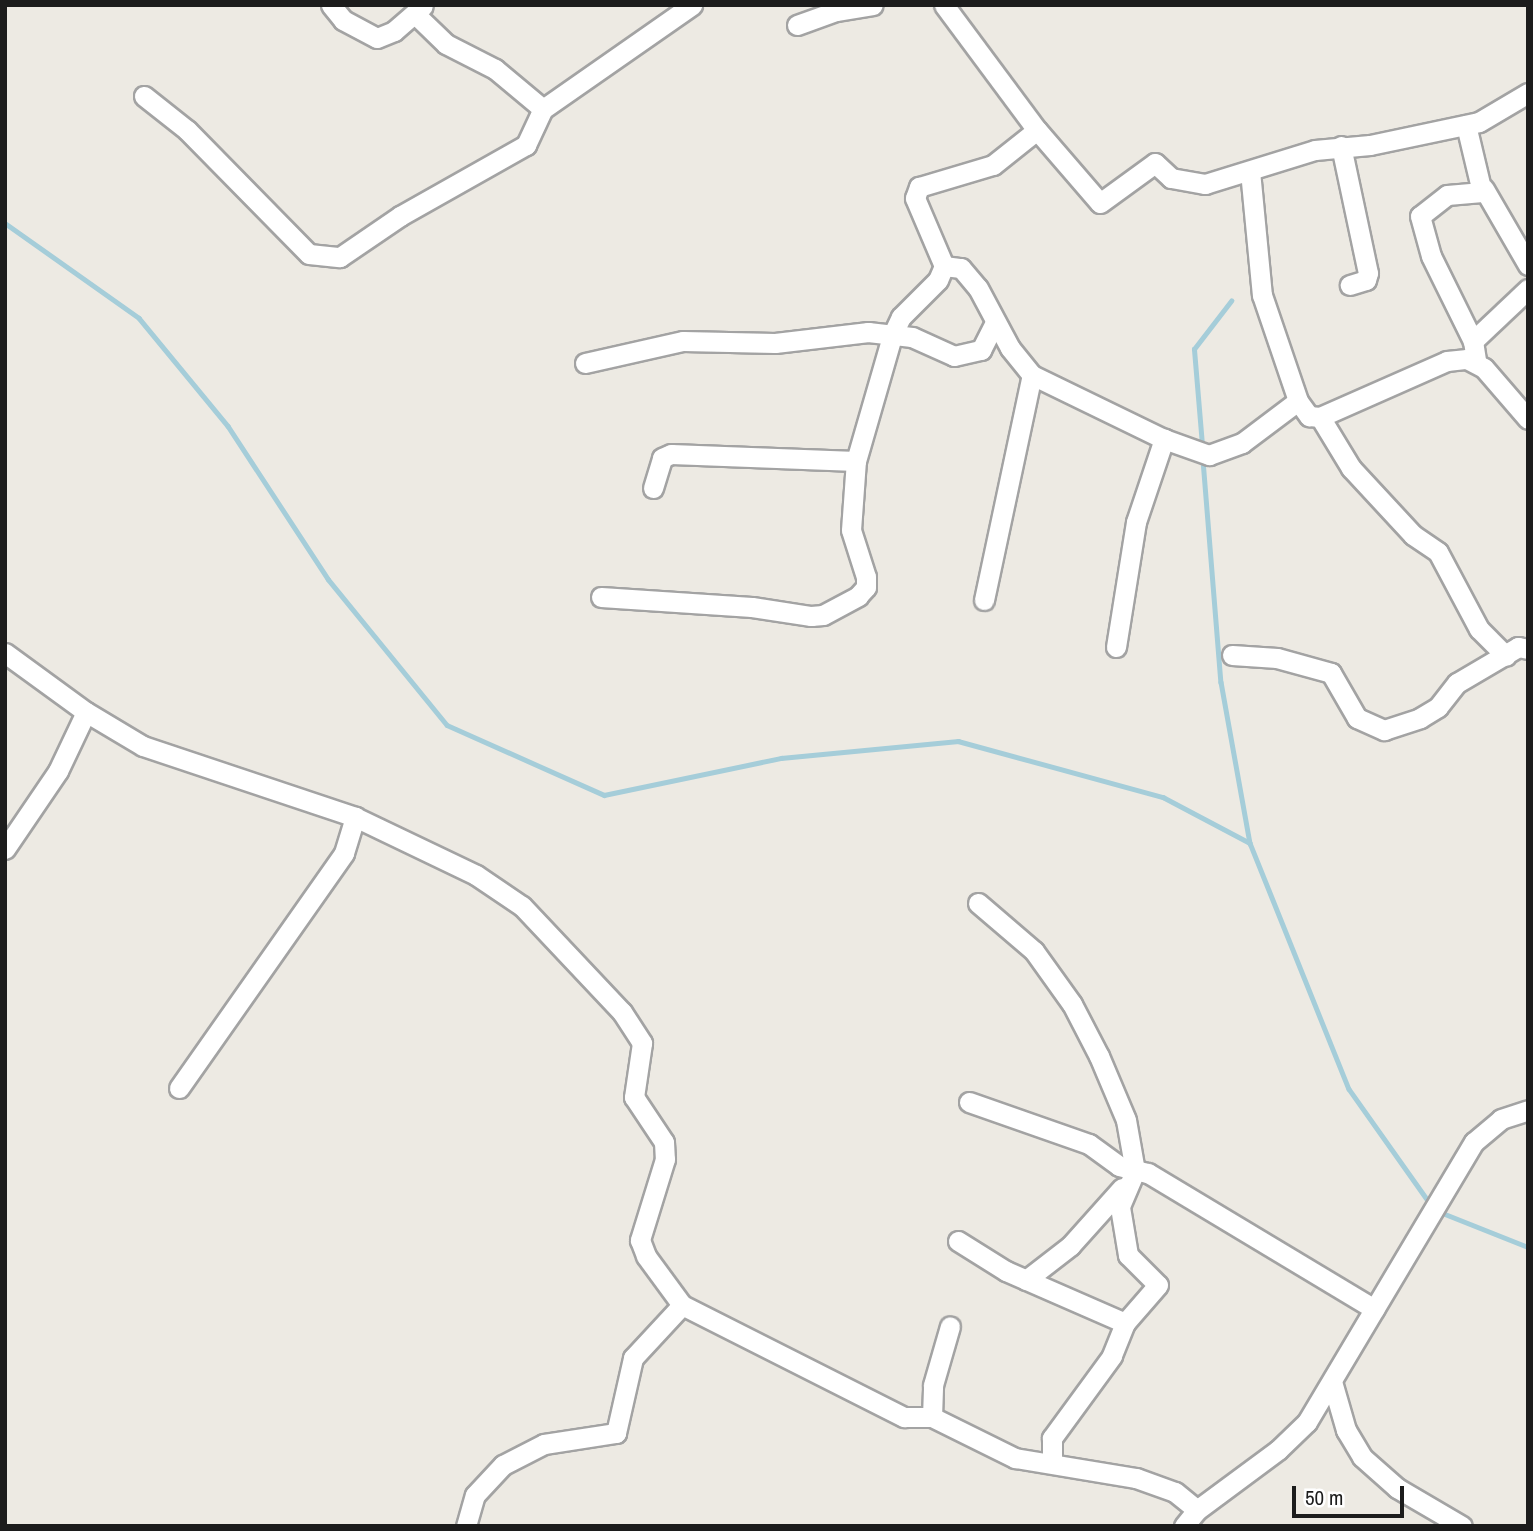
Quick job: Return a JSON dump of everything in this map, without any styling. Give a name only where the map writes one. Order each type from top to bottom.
[{"type":"street","points":[[331,5],[343,20],[377,38],[419,9],[446,44],[495,69],[543,109]]},
{"type":"street","points":[[144,96],[187,130],[309,254],[340,257],[400,216],[526,145],[543,109],[692,5]]},
{"type":"street","points":[[797,25],[836,11],[873,5]]},
{"type":"street","points":[[944,5],[1037,130],[1096,201],[1104,201],[1155,163],[1171,178],[1203,184],[1250,171],[1256,165],[1340,146],[1370,145],[1466,125],[1503,111],[1528,93]]},
{"type":"street","points":[[1466,125],[1484,189],[1528,265]]},
{"type":"street","points":[[601,597],[823,615],[866,587],[851,530],[856,461],[892,336],[901,317],[938,280],[944,266],[915,198],[919,187],[993,165],[1037,130]]},
{"type":"street","points":[[1340,146],[1368,274],[1366,280],[1350,285]]},
{"type":"street","points":[[1250,171],[1262,295],[1298,401],[1309,416],[1320,417],[1447,361],[1476,361]]},
{"type":"street","points":[[1484,189],[1479,194],[1447,195],[1420,216],[1430,256],[1473,341],[1476,361],[1528,419]]},
{"type":"street","points":[[944,266],[961,268],[978,288],[995,322],[1032,375],[1164,439],[1209,455],[1242,443],[1298,401]]},
{"type":"street","points":[[1473,341],[1528,289]]},
{"type":"street","points":[[586,363],[683,341],[775,343],[867,332],[912,337],[954,356],[981,350],[995,322]]},
{"type":"street","points":[[984,600],[1032,375]]},
{"type":"street","points":[[1320,417],[1351,468],[1413,535],[1438,552],[1479,629],[1506,656]]},
{"type":"street","points":[[1116,648],[1136,523],[1164,439]]},
{"type":"street","points":[[653,488],[663,458],[671,454],[856,461]]},
{"type":"street","points":[[1232,655],[1277,658],[1331,673],[1357,718],[1384,730],[1420,718],[1438,707],[1457,684],[1518,647],[1528,649]]},
{"type":"street","points":[[5,653],[86,712],[144,746],[355,817],[476,875],[522,906],[636,1030],[642,1043],[634,1097],[664,1142],[665,1159],[640,1240],[646,1256],[682,1306],[904,1417],[932,1417],[1015,1458],[1136,1478],[1175,1492],[1197,1510]]},
{"type":"street","points":[[5,849],[58,771],[86,712]]},
{"type":"street","points":[[179,1088],[344,853],[355,817]]},
{"type":"street","points":[[978,903],[1034,951],[1072,1004],[1126,1120],[1131,1176],[1119,1219],[1128,1255],[1158,1284],[1125,1323],[1112,1356],[1052,1438],[1052,1463]]},
{"type":"street","points":[[969,1102],[1089,1144],[1131,1176]]},
{"type":"street","points":[[1184,1526],[1197,1510],[1278,1450],[1307,1422],[1333,1385],[1374,1309],[1474,1142],[1501,1119],[1528,1110]]},
{"type":"street","points":[[1026,1280],[1070,1246],[1131,1176],[1148,1174],[1206,1212],[1246,1229],[1374,1309]]},
{"type":"street","points":[[958,1241],[1026,1280],[1125,1323]]},
{"type":"street","points":[[466,1526],[475,1495],[503,1465],[544,1444],[616,1433],[633,1357],[682,1306]]},
{"type":"street","points":[[932,1417],[933,1385],[950,1326]]},
{"type":"street","points":[[1333,1385],[1346,1430],[1362,1457],[1397,1488],[1462,1526]]},
{"type":"waterway","points":[[5,223],[139,318],[228,426],[328,579],[447,725],[604,795],[781,758],[958,741],[1163,797],[1250,843],[1349,1089],[1431,1205]]},
{"type":"waterway","points":[[1202,445],[1194,349],[1231,301]]},
{"type":"waterway","points":[[1203,460],[1221,682],[1250,843]]},
{"type":"waterway","points":[[1440,1212],[1528,1247]]}]
